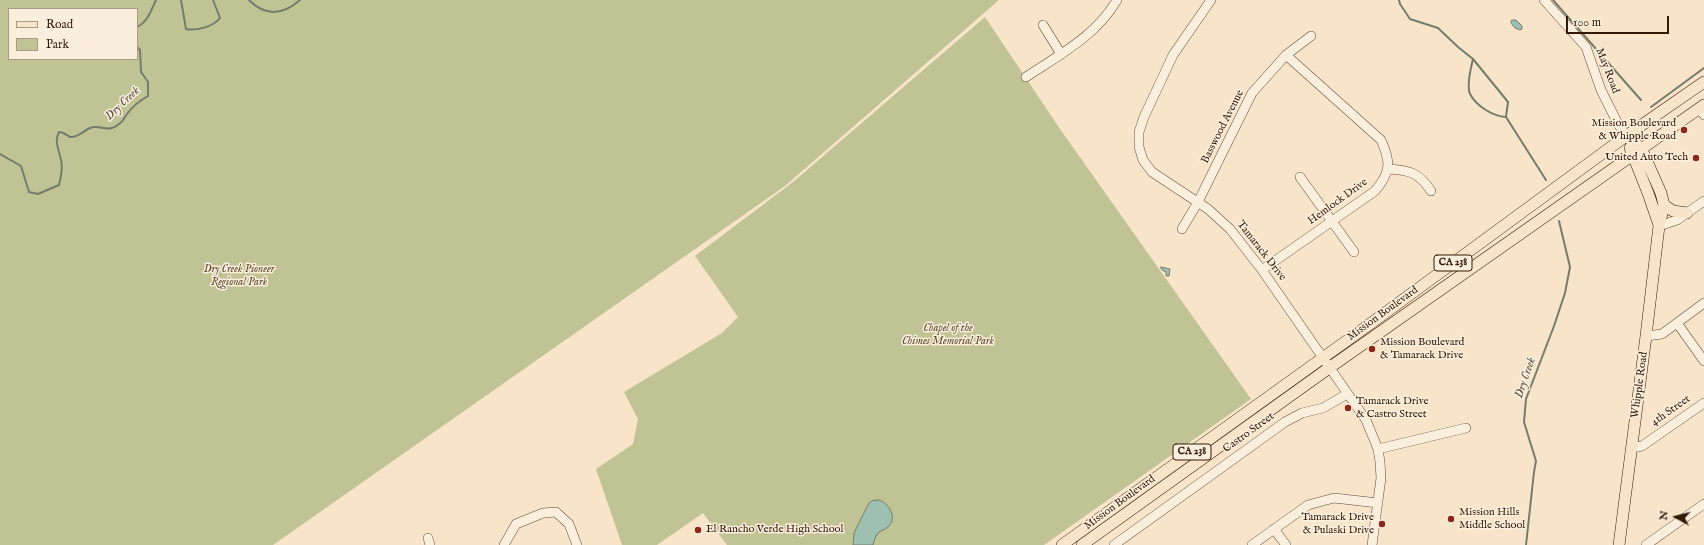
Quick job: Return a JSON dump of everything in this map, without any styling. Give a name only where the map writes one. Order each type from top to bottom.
[{"type":"main road","name":"Mission Boulevard","points":[[1062,545],[1322,358],[1626,136],[1704,82]]},
{"type":"main road","name":"Mission Boulevard","points":[[1082,545],[1329,368],[1637,151],[1702,109]]},
{"type":"main road","name":"Whipple Road","points":[[1619,545],[1659,226],[1664,206],[1661,193],[1637,151],[1626,136]]},
{"type":"main road","name":"Whipple Road","points":[[1637,151],[1648,193],[1659,226]]},
{"type":"main road","points":[[1664,206],[1673,211],[1687,213]]},
{"type":"street","points":[[1026,77],[1089,35],[1110,12],[1117,0]]},
{"type":"street","name":"Tamarack Drive","points":[[1211,0],[1173,55],[1139,132],[1139,148],[1143,160],[1152,172],[1198,202],[1230,229],[1262,270],[1366,420],[1378,449],[1381,478],[1372,545]]},
{"type":"street","name":"May Road","points":[[1544,0],[1586,47],[1600,90],[1626,136]]},
{"type":"street","points":[[1043,25],[1061,54]]},
{"type":"street","name":"Basswood Avenue","points":[[1182,229],[1198,202],[1252,93],[1286,55],[1311,36]]},
{"type":"street","points":[[1286,55],[1381,140],[1388,155],[1389,169],[1403,170],[1417,175],[1425,181],[1431,191]]},
{"type":"street","name":"Hemlock Drive","points":[[1262,270],[1375,191],[1383,181],[1389,169]]},
{"type":"street","points":[[1300,177],[1354,252]]},
{"type":"street","points":[[1659,226],[1677,220],[1704,201]]},
{"type":"street","points":[[1646,336],[1662,334],[1704,303]]},
{"type":"street","points":[[1677,323],[1704,361]]},
{"type":"street","name":"Castro Street","points":[[1114,545],[1285,422],[1302,413],[1323,408],[1347,394]]},
{"type":"street","name":"4th Street","points":[[1631,448],[1642,446],[1704,403]]},
{"type":"street","points":[[1378,449],[1466,428]]},
{"type":"street","points":[[1252,545],[1308,505],[1334,498],[1378,503]]},
{"type":"street","points":[[1646,545],[1657,542],[1704,504]]},
{"type":"street","points":[[504,545],[516,524],[543,513],[556,512],[569,524],[577,545]]},
{"type":"street","points":[[1274,529],[1286,545]]},
{"type":"green space","name":"Dry Creek Pioneer Regional Park","points":[[0,0],[999,0],[785,186],[273,545],[0,545]]},
{"type":"green space","name":"Chapel of the Chimes Memorial Park","points":[[985,17],[1060,129],[1251,399],[1044,545],[727,545],[703,513],[657,545],[622,545],[596,469],[633,444],[638,419],[624,392],[722,333],[738,317],[695,256],[793,182]]},
{"type":"shaded area","points":[[1512,20],[1516,20],[1522,26],[1522,29],[1520,30],[1515,28],[1511,23]]},
{"type":"shaded area","points":[[1161,267],[1170,269],[1169,276],[1166,276],[1166,272],[1162,270]]},
{"type":"shaded area","points":[[879,500],[889,507],[892,515],[891,523],[887,528],[878,533],[873,545],[853,545],[854,533],[869,503]]},
{"type":"waterway","name":"Dry Creek","points":[[138,26],[147,19],[156,0]]},
{"type":"waterway","name":"Dry Creek","points":[[181,0],[186,29],[199,29],[209,26],[220,18],[213,0]]},
{"type":"waterway","name":"Dry Creek","points":[[249,0],[262,9],[274,12],[287,9],[300,0]]},
{"type":"waterway","name":"Dry Creek","points":[[1399,0],[1410,19],[1438,28],[1473,59],[1508,102],[1506,117],[1546,180]]},
{"type":"waterway","points":[[1553,0],[1641,100]]},
{"type":"waterway","name":"Dry Creek","points":[[0,154],[21,166],[29,192],[38,194],[59,185],[62,166],[57,142],[59,132],[73,137],[94,127],[108,129],[115,127],[122,122],[134,106],[148,96],[148,82],[141,72],[140,50],[138,48]]},
{"type":"waterway","name":"Dry Creek","points":[[1473,59],[1469,81],[1470,94],[1481,107],[1491,113],[1506,117]]},
{"type":"waterway","points":[[1651,107],[1704,68]]},
{"type":"waterway","name":"Dry Creek","points":[[1526,545],[1536,461],[1524,422],[1526,399],[1554,326],[1565,293],[1570,267],[1559,221]]},
{"type":"place","name":"Mission Boulevard & Whipple Road","points":[[1684,130]]},
{"type":"place","name":"United Auto Tech","points":[[1696,158]]},
{"type":"place","name":"Mission Boulevard & Tamarack Drive","points":[[1372,349]]},
{"type":"place","name":"Tamarack Drive & Castro Street","points":[[1348,408]]},
{"type":"place","name":"Mission Hills Middle School","points":[[1451,519]]},
{"type":"place","name":"Tamarack Drive & Pulaski Drive","points":[[1382,524]]},
{"type":"place","name":"El Rancho Verde High School","points":[[698,530]]}]
